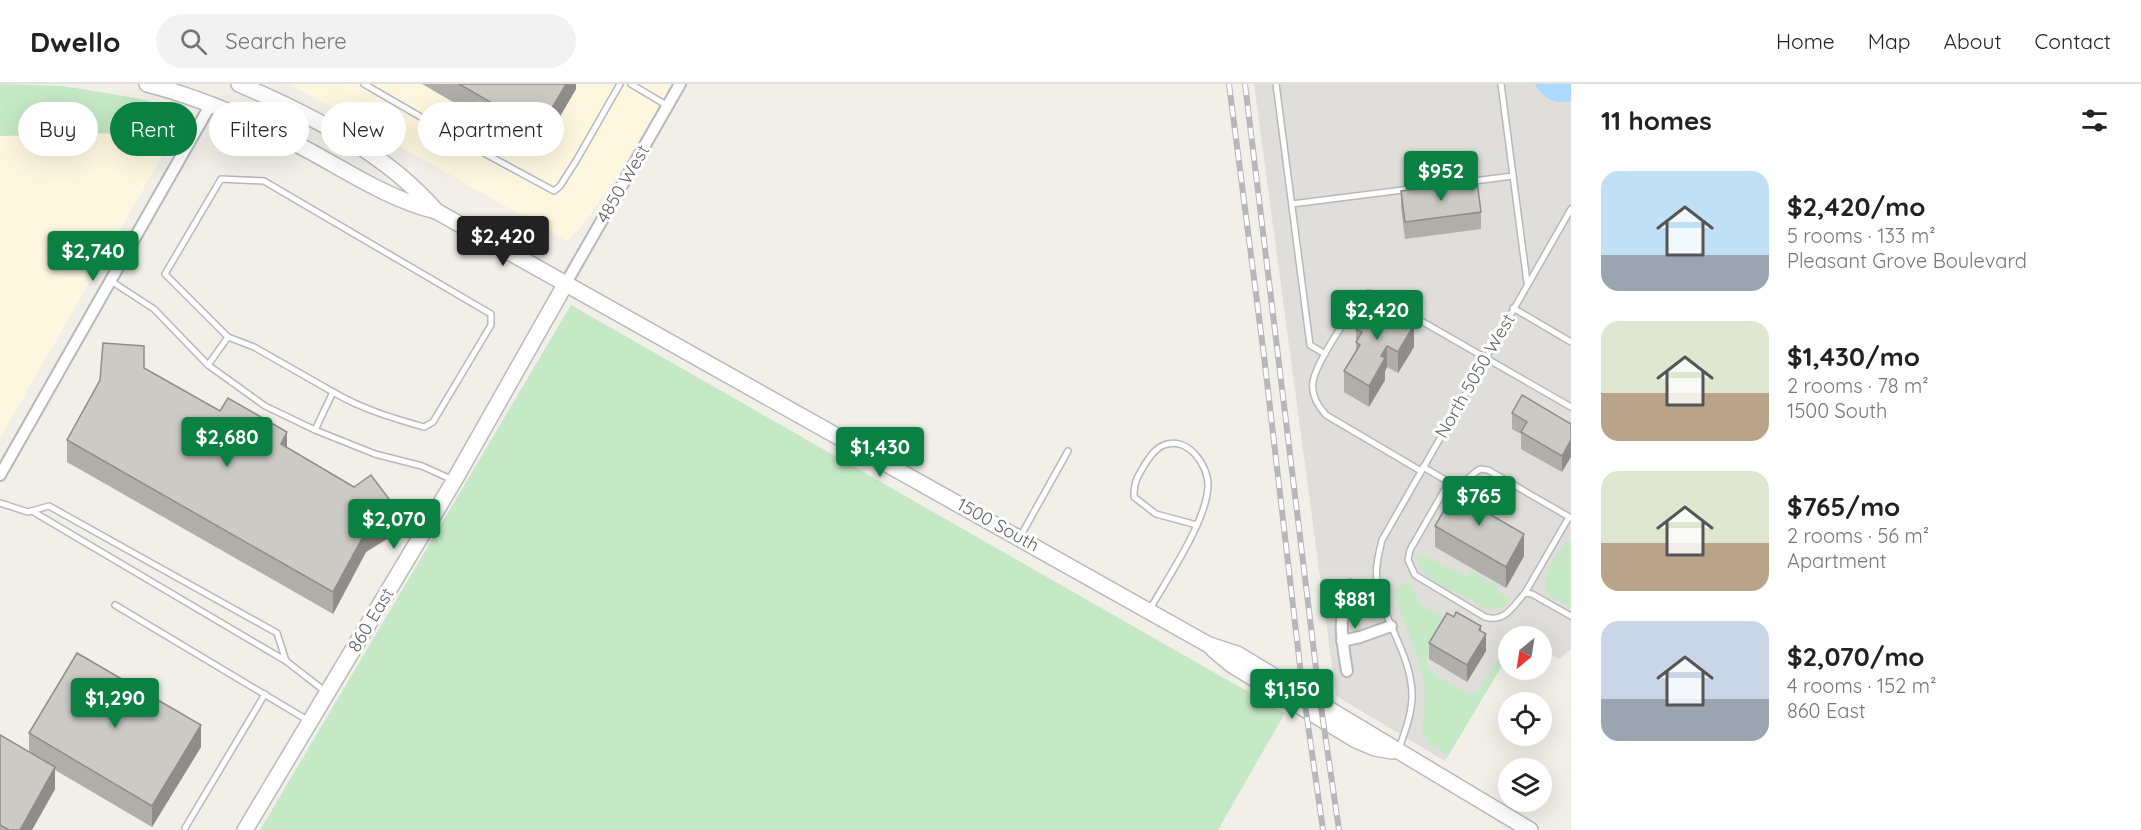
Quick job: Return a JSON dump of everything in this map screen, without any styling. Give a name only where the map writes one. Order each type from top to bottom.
[{"type":"street","points":[[147,84],[209,103]]},
{"type":"street","points":[[239,84],[309,118],[384,162],[411,184],[436,211]]},
{"type":"street","name":"4850 West","points":[[566,283],[680,84]]},
{"type":"street","points":[[0,475],[209,108]]},
{"type":"street","points":[[309,151],[392,196],[436,211]]},
{"type":"street","name":"1500 South","points":[[436,211],[1149,610],[1209,645],[1232,665],[1356,740],[1376,748],[1397,752],[1530,830]]},
{"type":"street","name":"860 East","points":[[245,830],[454,481],[566,283]]},
{"type":"street","points":[[1347,671],[1341,613],[1350,585]]},
{"type":"street","points":[[1342,640],[1360,637],[1391,626]]},
{"type":"lane","points":[[364,84],[554,191],[560,186],[576,161],[620,84]]},
{"type":"lane","points":[[631,84],[668,106]]},
{"type":"lane","points":[[1276,84],[1310,345],[1325,354]]},
{"type":"lane","points":[[1501,84],[1527,284]]},
{"type":"lane","points":[[1292,204],[1513,176]]},
{"type":"lane","points":[[221,179],[264,181],[491,314],[491,326],[433,422],[424,427],[353,404],[333,392],[254,347],[228,337],[165,274],[221,179]]},
{"type":"lane","name":"North 5050 West","points":[[1397,752],[1407,727],[1412,693],[1408,674],[1376,580],[1382,540],[1571,209]]},
{"type":"lane","points":[[1565,220],[1571,224]]},
{"type":"lane","points":[[110,281],[154,309],[208,365],[265,406],[315,430],[375,454],[422,466],[454,481]]},
{"type":"lane","points":[[1449,482],[1410,550],[1408,560],[1415,575],[1475,612],[1493,620],[1506,615],[1525,593],[1570,518],[1488,470],[1480,469],[1464,483],[1449,482],[1326,415],[1318,405],[1313,393],[1312,382],[1325,354],[1361,297],[1368,293],[1376,295],[1571,407]]},
{"type":"lane","points":[[1513,308],[1571,342]]},
{"type":"lane","points":[[208,365],[228,337]]},
{"type":"lane","points":[[315,430],[333,392]]},
{"type":"lane","points":[[1149,610],[1197,525],[1208,485],[1200,459],[1186,447],[1176,443],[1164,444],[1154,450],[1134,483],[1134,497],[1156,514],[1197,525]]},
{"type":"lane","points":[[1020,537],[1068,451]]},
{"type":"lane","points":[[0,503],[28,512],[49,506],[277,633],[286,661]]},
{"type":"lane","points":[[32,511],[286,661],[327,693]]},
{"type":"lane","points":[[1525,593],[1532,594],[1571,616]]},
{"type":"lane","points":[[115,605],[310,722]]},
{"type":"lane","points":[[185,830],[265,694]]},
{"type":"shaded area","points":[[290,84],[672,84],[616,178],[586,221],[567,241],[406,150],[406,102],[322,102]]},
{"type":"shaded area","points":[[1254,84],[1571,84],[1571,649],[1559,659],[1552,655],[1552,626],[1498,626],[1498,672],[1445,761],[1336,696]]},
{"type":"shaded area","points":[[110,133],[110,156],[162,156],[0,438],[0,136],[18,136],[18,156],[98,156],[98,134]]},
{"type":"green space","points":[[0,84],[63,86],[151,102],[110,102],[110,133],[98,134],[98,102],[18,102],[18,136],[0,136]]},
{"type":"green space","points":[[571,305],[1285,713],[1218,830],[260,830]]},
{"type":"green space","points":[[1571,541],[1571,607],[1551,596],[1545,585],[1551,564]]},
{"type":"green space","points":[[1416,554],[1436,561],[1467,577],[1471,571],[1499,586],[1496,591],[1510,599],[1502,606],[1493,609],[1479,605],[1474,602],[1475,600],[1471,598],[1470,600],[1429,577],[1418,563]]},
{"type":"green space","points":[[1408,581],[1420,603],[1441,617],[1443,625],[1426,659],[1427,665],[1439,677],[1463,691],[1477,692],[1498,660],[1498,672],[1448,756],[1429,744],[1422,731],[1424,682],[1420,664],[1393,591]]},
{"type":"water","points":[[1535,84],[1571,84],[1571,101],[1560,102],[1550,99]]},
{"type":"building","points":[[459,84],[566,84],[555,102],[490,102]]},
{"type":"building","points":[[1477,181],[1481,212],[1405,222],[1401,191]]},
{"type":"building","points":[[1373,301],[1414,325],[1398,352],[1387,346],[1381,356],[1385,358],[1369,386],[1344,371],[1360,345],[1356,342],[1362,332],[1356,329]]},
{"type":"building","points":[[103,343],[144,346],[144,368],[220,411],[228,398],[287,432],[281,444],[354,487],[371,475],[398,511],[366,531],[333,592],[67,440],[100,380]]},
{"type":"building","points":[[1522,395],[1571,424],[1571,440],[1562,456],[1521,432],[1527,422],[1512,413]]},
{"type":"building","points":[[1459,484],[1484,498],[1479,508],[1524,534],[1506,567],[1435,526]]},
{"type":"building","points":[[1456,612],[1481,626],[1479,630],[1486,634],[1467,665],[1429,643],[1447,613],[1454,617]]},
{"type":"building","points":[[77,653],[201,725],[152,806],[29,733]]},
{"type":"building","points":[[0,735],[55,767],[20,830],[9,830],[0,825]]},
{"type":"railway","points":[[1229,84],[1264,356],[1302,683],[1323,830]]},
{"type":"railway","points":[[1245,84],[1319,693],[1339,830]]}]
